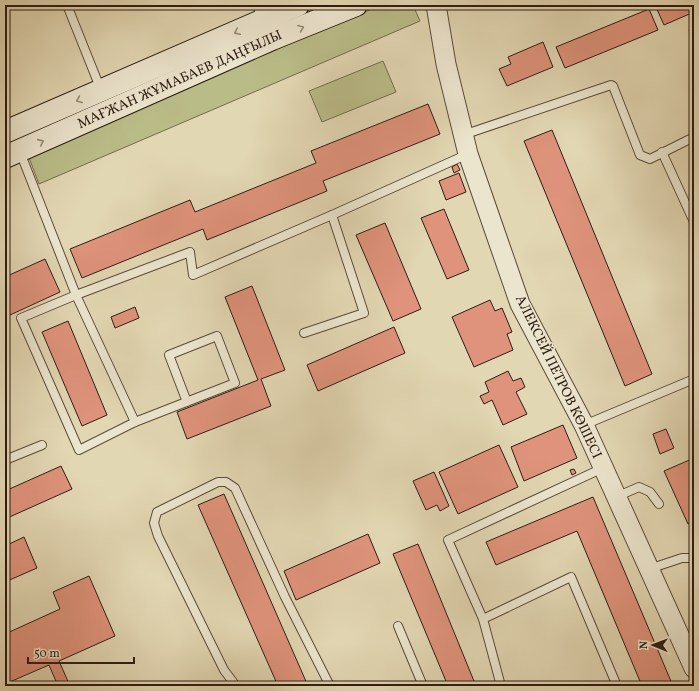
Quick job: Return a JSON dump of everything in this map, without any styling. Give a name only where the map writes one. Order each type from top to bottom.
[{"type":"main road","name":"МАҒЖАН ЖҰМАБАЕВ ДАҢҒЫЛЫ","points":[[5,132],[224,39],[259,13],[298,5]]},
{"type":"main road","name":"МАҒЖАН ЖҰМАБАЕВ ДАҢҒЫЛЫ","points":[[12,154],[272,39],[356,5]]},
{"type":"street","name":"АЛЕКСЕЙ ПЕТРОВ КӨШЕСІ","points":[[436,5],[446,64],[468,154],[520,304],[584,425],[694,668]]},
{"type":"lane","points":[[67,5],[101,91]]},
{"type":"lane","points":[[463,135],[611,85],[614,86],[640,155],[650,160],[662,152],[690,139],[694,141]]},
{"type":"lane","points":[[662,152],[694,222]]},
{"type":"lane","points":[[12,154],[135,422]]},
{"type":"lane","points":[[187,402],[169,355],[217,336],[236,383],[187,402],[135,422],[79,450],[21,318],[76,295],[190,252],[193,275],[468,154]]},
{"type":"lane","points":[[304,333],[364,313],[332,215]]},
{"type":"lane","points":[[584,425],[694,379]]},
{"type":"lane","points":[[5,460],[42,445]]},
{"type":"lane","points":[[501,686],[483,619],[448,540],[604,468]]},
{"type":"lane","points":[[236,686],[224,670],[158,536],[154,523],[157,512],[218,482],[226,482],[235,488],[285,596],[330,686]]},
{"type":"lane","points":[[616,497],[639,487],[650,492],[659,504]]},
{"type":"lane","points":[[649,569],[682,558],[694,558]]},
{"type":"lane","points":[[483,619],[571,577],[617,686]]},
{"type":"lane","points":[[398,626],[423,686]]},
{"type":"green space","points":[[381,5],[413,5],[420,21],[39,184],[28,155]]},
{"type":"green space","points":[[383,61],[396,92],[322,122],[309,91]]},
{"type":"building","points":[[661,5],[694,5],[694,12],[664,25],[656,7]]},
{"type":"building","points":[[649,9],[658,30],[565,68],[556,47]]},
{"type":"building","points":[[694,28],[694,40],[689,30]]},
{"type":"building","points":[[543,42],[553,67],[507,86],[499,69],[511,64],[508,57]]},
{"type":"building","points":[[428,104],[440,134],[323,181],[327,191],[207,240],[203,229],[82,278],[70,249],[190,200],[195,212],[316,163],[311,151]]},
{"type":"building","points":[[552,130],[652,374],[625,386],[524,141]]},
{"type":"building","points":[[457,164],[460,170],[454,173],[452,167]]},
{"type":"building","points":[[459,173],[466,192],[446,200],[439,181]]},
{"type":"building","points":[[444,209],[469,270],[447,279],[421,218]]},
{"type":"building","points":[[385,223],[421,309],[393,321],[356,235]]},
{"type":"building","points":[[45,259],[60,292],[10,315],[5,304],[5,277]]},
{"type":"building","points":[[252,286],[285,370],[261,379],[271,406],[187,439],[177,412],[258,380],[225,297]]},
{"type":"building","points":[[490,300],[495,311],[502,308],[512,332],[507,334],[513,350],[474,367],[452,317]]},
{"type":"building","points":[[135,307],[139,318],[115,328],[111,317]]},
{"type":"building","points":[[68,321],[107,415],[82,426],[42,332]]},
{"type":"building","points":[[394,327],[405,353],[318,391],[307,365]]},
{"type":"building","points":[[508,371],[513,381],[521,378],[525,387],[516,392],[527,414],[503,425],[492,400],[484,404],[480,396],[489,392],[485,382]]},
{"type":"building","points":[[563,425],[577,458],[524,481],[511,447]]},
{"type":"building","points":[[666,429],[674,448],[660,454],[653,434]]},
{"type":"building","points":[[499,445],[518,487],[458,514],[439,472]]},
{"type":"building","points":[[694,458],[694,522],[688,524],[664,471]]},
{"type":"building","points":[[61,466],[72,489],[5,519],[5,491]]},
{"type":"building","points":[[574,469],[576,473],[572,475],[570,470]]},
{"type":"building","points":[[434,472],[449,506],[440,511],[437,505],[426,510],[413,481]]},
{"type":"building","points":[[224,494],[308,686],[278,686],[198,505]]},
{"type":"building","points":[[593,497],[673,686],[642,686],[577,531],[496,565],[486,542]]},
{"type":"building","points":[[368,534],[380,563],[296,600],[284,571]]},
{"type":"building","points":[[24,537],[37,568],[5,582],[5,546]]},
{"type":"building","points":[[418,544],[476,686],[448,686],[393,554]]},
{"type":"building","points":[[89,576],[115,636],[59,661],[70,686],[58,686],[49,665],[5,684],[5,634],[60,609],[53,592]]}]
